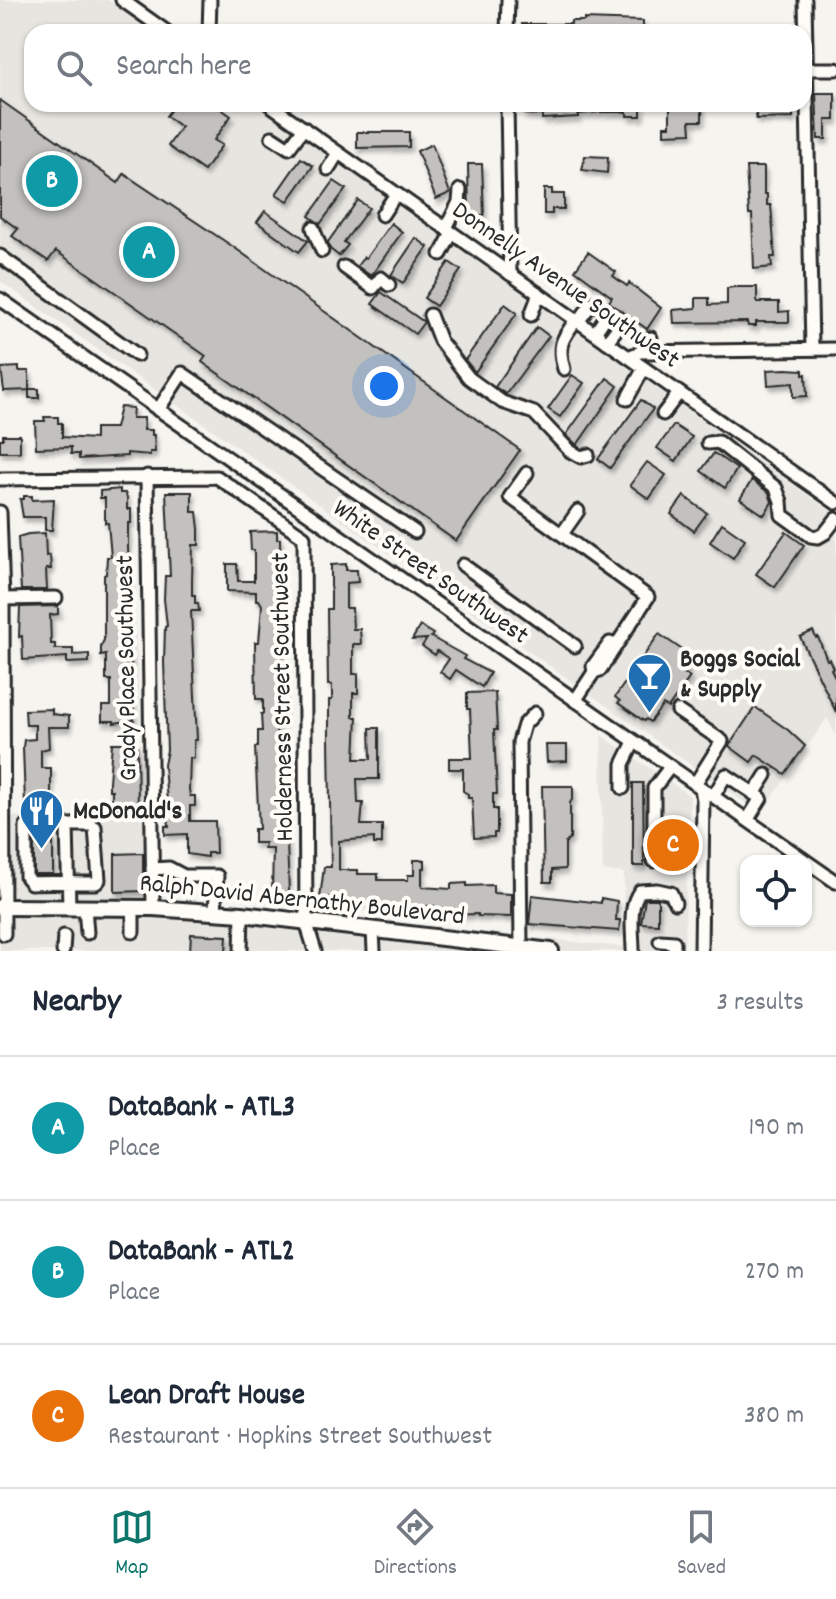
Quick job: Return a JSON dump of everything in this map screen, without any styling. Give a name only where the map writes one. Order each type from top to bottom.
[{"type":"main road","name":"Ralph David Abernathy Boulevard","points":[[2,907],[133,907],[242,914],[373,930],[472,947],[551,951]]},
{"type":"street","points":[[122,0],[156,24]]},
{"type":"street","points":[[209,24],[210,0]]},
{"type":"street","points":[[507,24],[508,0]]},
{"type":"street","points":[[805,0],[805,24]]},
{"type":"street","points":[[812,69],[836,69]]},
{"type":"street","name":"Donnelly Avenue Southwest","points":[[281,112],[836,503]]},
{"type":"street","points":[[507,112],[510,274]]},
{"type":"street","points":[[806,112],[812,349]]},
{"type":"street","points":[[272,137],[289,148],[304,128]]},
{"type":"street","points":[[328,169],[338,153]]},
{"type":"street","points":[[441,254],[459,202],[460,190]]},
{"type":"street","points":[[382,215],[396,194]]},
{"type":"street","points":[[313,228],[322,251]]},
{"type":"street","points":[[0,256],[137,355]]},
{"type":"street","points":[[344,267],[373,288],[381,278],[389,285]]},
{"type":"street","points":[[531,315],[539,294]]},
{"type":"street","name":"White Street Southwest","points":[[0,299],[836,882]]},
{"type":"street","points":[[564,369],[559,353],[563,339],[592,303]]},
{"type":"street","points":[[430,315],[440,341],[469,378],[502,402],[534,413],[570,451],[581,457],[588,455]]},
{"type":"street","points":[[595,333],[605,318]]},
{"type":"street","points":[[607,342],[619,326]]},
{"type":"street","points":[[651,338],[651,352]]},
{"type":"street","points":[[628,357],[640,352],[836,349]]},
{"type":"street","points":[[627,399],[644,368]]},
{"type":"street","points":[[158,410],[182,373],[415,532]]},
{"type":"street","points":[[663,414],[679,393]]},
{"type":"street","points":[[720,422],[708,443],[718,442],[776,488],[782,515],[811,536],[818,537],[836,519]]},
{"type":"street","points":[[527,473],[510,497],[648,597],[620,640],[612,640],[593,666],[594,672],[575,701]]},
{"type":"street","points":[[0,479],[147,476]]},
{"type":"street","name":"Holderness Street Southwest","points":[[147,476],[222,478],[304,537],[306,922]]},
{"type":"street","name":"Grady Place Southwest","points":[[147,476],[153,908]]},
{"type":"street","points":[[562,534],[578,511]]},
{"type":"street","points":[[0,512],[4,934]]},
{"type":"street","points":[[463,565],[575,646]]},
{"type":"street","points":[[3,599],[56,598]]},
{"type":"street","points":[[678,711],[722,741],[698,786],[703,800],[701,951]]},
{"type":"street","points":[[521,948],[519,742],[524,725],[535,713]]},
{"type":"street","points":[[623,788],[623,764],[634,742]]},
{"type":"street","points":[[654,861],[654,788],[670,767]]},
{"type":"street","points":[[714,795],[726,775],[761,798],[748,819]]},
{"type":"street","points":[[754,794],[766,775]]},
{"type":"street","points":[[4,824],[26,827],[39,821],[58,821],[67,825],[90,825],[97,832],[99,880],[96,883],[27,881],[26,827]]},
{"type":"street","points":[[67,825],[69,907]]},
{"type":"street","points":[[152,869],[169,868],[184,876],[217,876],[215,912]]},
{"type":"street","points":[[637,944],[633,911],[635,897],[640,891],[671,893],[675,903]]},
{"type":"street","points":[[85,907],[87,933]]},
{"type":"street","points":[[133,907],[133,932]]},
{"type":"street","points":[[241,951],[242,914]]},
{"type":"street","points":[[306,922],[315,951]]},
{"type":"street","points":[[373,930],[374,951]]},
{"type":"street","points":[[63,951],[64,936]]},
{"type":"street","points":[[660,941],[674,942],[674,951]]},
{"type":"shaded area","points":[[0,0],[108,0],[142,24],[24,24],[24,112],[266,112],[836,515],[836,735],[827,718],[761,814],[0,281]]},
{"type":"shaded area","points":[[601,735],[690,796],[684,951],[0,951],[0,817],[145,813],[147,898],[623,947],[624,873],[603,871]]},
{"type":"building","points":[[571,21],[643,21],[643,24],[571,24]]},
{"type":"building","points":[[816,93],[835,93],[835,120],[826,120],[826,139],[818,139]]},
{"type":"building","points":[[0,100],[118,183],[124,174],[232,246],[520,450],[456,541],[202,362],[206,356],[56,251],[48,261],[12,236],[18,229],[0,216]]},
{"type":"building","points":[[169,112],[225,112],[231,116],[214,140],[222,145],[204,171],[168,146],[181,127],[166,116]]},
{"type":"building","points":[[600,112],[542,119],[542,115],[524,114]]},
{"type":"building","points":[[627,112],[641,112],[641,116],[627,116]]},
{"type":"building","points":[[670,112],[702,112],[702,121],[690,121],[691,133],[664,134],[664,126],[670,126]]},
{"type":"building","points":[[756,112],[793,112],[793,118],[756,119]]},
{"type":"building","points":[[357,132],[409,132],[409,147],[357,148]]},
{"type":"building","points":[[432,144],[450,193],[436,199],[417,151]]},
{"type":"building","points":[[585,156],[608,157],[607,173],[582,170]]},
{"type":"building","points":[[301,158],[313,166],[288,201],[276,194]]},
{"type":"building","points":[[468,164],[482,164],[484,215],[469,216]]},
{"type":"building","points":[[746,167],[764,167],[764,194],[767,194],[767,205],[771,205],[775,257],[771,257],[772,267],[754,269]]},
{"type":"building","points":[[334,181],[346,189],[320,224],[309,216]]},
{"type":"building","points":[[544,189],[552,189],[552,194],[564,194],[564,209],[552,209],[552,214],[544,214]]},
{"type":"building","points":[[358,200],[369,208],[344,242],[348,245],[339,256],[330,249],[328,242]]},
{"type":"building","points":[[265,211],[308,241],[299,252],[257,222]]},
{"type":"building","points":[[391,223],[402,232],[371,276],[357,266]]},
{"type":"building","points":[[416,238],[428,247],[403,283],[391,275]]},
{"type":"building","points":[[588,252],[616,272],[613,276],[627,286],[629,283],[661,308],[647,329],[609,302],[612,297],[575,270]]},
{"type":"building","points":[[449,262],[461,270],[436,306],[424,298]]},
{"type":"building","points":[[757,287],[757,302],[779,302],[779,312],[789,311],[789,322],[756,322],[756,326],[748,326],[747,322],[674,323],[673,310],[696,308],[696,298],[709,298],[709,305],[727,304],[727,288]]},
{"type":"building","points":[[381,292],[424,322],[415,334],[372,304]]},
{"type":"building","points":[[505,304],[517,313],[475,372],[465,360]]},
{"type":"building","points":[[537,327],[549,336],[506,394],[495,387]]},
{"type":"building","points":[[19,367],[19,371],[29,371],[29,389],[39,389],[39,398],[29,398],[29,390],[4,391],[1,368]]},
{"type":"building","points":[[767,370],[803,370],[807,396],[793,397],[793,383],[768,385]]},
{"type":"building","points":[[572,375],[584,383],[560,417],[548,409]]},
{"type":"building","points":[[607,378],[618,386],[577,445],[566,435]]},
{"type":"building","points":[[641,400],[653,409],[610,468],[598,459]]},
{"type":"building","points":[[120,407],[133,408],[132,418],[144,418],[144,430],[152,430],[154,435],[155,452],[150,452],[150,455],[127,453],[127,456],[79,459],[79,454],[71,454],[71,447],[36,448],[35,421],[58,417],[58,423],[62,423],[62,437],[95,439],[95,428],[115,428]]},
{"type":"building","points":[[674,425],[692,437],[676,461],[657,448]]},
{"type":"building","points":[[3,435],[20,435],[20,452],[0,452]]},
{"type":"building","points":[[714,453],[737,469],[725,488],[701,471]]},
{"type":"building","points":[[647,462],[666,475],[649,499],[630,485]]},
{"type":"building","points":[[752,480],[769,493],[772,502],[764,515],[740,499]]},
{"type":"building","points":[[120,489],[120,493],[125,493],[127,498],[127,509],[131,509],[131,523],[128,523],[130,589],[127,589],[134,720],[114,723],[102,721],[102,706],[111,706],[111,680],[106,680],[106,655],[101,656],[101,646],[104,640],[104,575],[107,557],[111,557],[108,523],[105,523],[105,498],[100,498],[100,491]]},
{"type":"building","points":[[166,492],[192,492],[192,512],[197,512],[199,529],[199,545],[193,545],[192,595],[195,595],[199,611],[191,611],[197,740],[194,740],[194,758],[190,758],[189,789],[190,796],[195,796],[195,806],[190,806],[190,821],[215,821],[216,853],[207,853],[207,857],[187,854],[187,834],[165,835],[165,826],[169,826],[164,765],[167,750],[164,662],[167,626],[164,599],[165,576],[170,576]]},
{"type":"building","points":[[32,496],[32,500],[54,499],[52,530],[45,530],[45,517],[23,517],[20,499]]},
{"type":"building","points":[[684,496],[707,513],[694,531],[671,514]]},
{"type":"building","points":[[722,523],[745,539],[733,558],[710,542]]},
{"type":"building","points":[[277,531],[277,539],[280,539],[281,632],[278,632],[278,647],[281,647],[283,697],[282,724],[276,724],[277,747],[283,746],[289,892],[272,892],[273,849],[264,849],[265,843],[254,843],[254,829],[259,829],[255,747],[258,747],[258,731],[262,731],[263,714],[263,699],[256,699],[255,642],[259,642],[262,605],[256,600],[256,592],[227,591],[227,564],[237,564],[238,581],[254,581],[254,550],[251,550],[250,532]]},
{"type":"building","points":[[786,532],[804,545],[775,587],[756,574]]},
{"type":"building","points":[[45,533],[46,556],[50,555],[51,569],[46,569],[47,590],[21,590],[18,537]]},
{"type":"building","points":[[346,564],[346,570],[357,570],[358,582],[346,583],[346,608],[352,608],[353,629],[360,629],[361,644],[353,644],[353,674],[358,674],[358,693],[353,693],[353,717],[357,717],[355,759],[371,759],[370,728],[379,728],[379,779],[357,779],[358,803],[363,803],[361,825],[382,825],[382,844],[374,844],[374,838],[339,841],[339,870],[378,874],[378,880],[408,880],[408,875],[414,875],[414,860],[425,860],[422,887],[451,889],[451,884],[493,885],[493,893],[511,894],[511,917],[447,915],[447,910],[434,911],[434,906],[383,906],[383,903],[340,901],[340,897],[320,898],[324,867],[331,867],[329,700],[332,700],[332,685],[328,685],[327,609],[331,609],[331,565]]},
{"type":"building","points":[[58,606],[58,614],[50,615],[51,644],[55,644],[55,649],[73,649],[73,655],[89,654],[89,662],[67,663],[67,657],[23,660],[22,636],[19,637],[20,607]]},
{"type":"building","points":[[420,626],[433,634],[431,637],[465,656],[463,659],[490,673],[482,687],[456,670],[450,679],[440,672],[449,659],[437,651],[435,655],[422,646],[427,639],[412,640]]},
{"type":"building","points":[[813,631],[833,668],[836,712],[800,637]]},
{"type":"building","points":[[659,634],[694,658],[684,673],[690,677],[668,708],[663,705],[650,722],[618,703],[620,701],[615,697]]},
{"type":"building","points":[[495,692],[497,794],[493,794],[493,809],[497,809],[497,833],[494,837],[474,838],[472,798],[468,798],[463,791],[463,769],[449,769],[449,758],[472,758],[467,693]]},
{"type":"building","points":[[755,707],[805,746],[785,774],[756,755],[751,762],[729,746]]},
{"type":"building","points":[[52,709],[52,714],[69,716],[69,727],[48,727],[49,748],[41,750],[41,768],[51,768],[51,793],[45,804],[25,803],[23,747],[24,740],[35,739],[35,725],[26,725],[25,710]]},
{"type":"building","points":[[112,743],[137,743],[138,809],[112,809],[109,782]]},
{"type":"building","points":[[546,745],[567,745],[567,761],[547,762]]},
{"type":"building","points":[[633,783],[643,783],[644,866],[633,866]]},
{"type":"building","points":[[542,786],[573,786],[570,839],[565,843],[565,869],[552,870],[552,882],[544,882]]},
{"type":"building","points":[[680,827],[682,865],[665,866],[663,828]]},
{"type":"building","name":"McDonald's","points":[[34,838],[53,838],[53,874],[34,874]]},
{"type":"building","points":[[143,853],[143,891],[115,892],[115,854]]},
{"type":"building","points":[[532,895],[601,903],[601,898],[617,901],[619,931],[529,924]]},
{"type":"building","points":[[645,899],[658,899],[658,924],[641,923]]},
{"type":"building","points":[[191,934],[227,936],[226,951],[190,951]]},
{"type":"place","name":"DataBank - ATL2","points":[[52,181]]},
{"type":"place","name":"DataBank - ATL3","points":[[149,252]]},
{"type":"place","name":"Boggs Social & Supply","points":[[649,714]]},
{"type":"place","name":"Lean Draft House","points":[[673,845]]},
{"type":"place","name":"McDonald's","points":[[42,851]]}]
